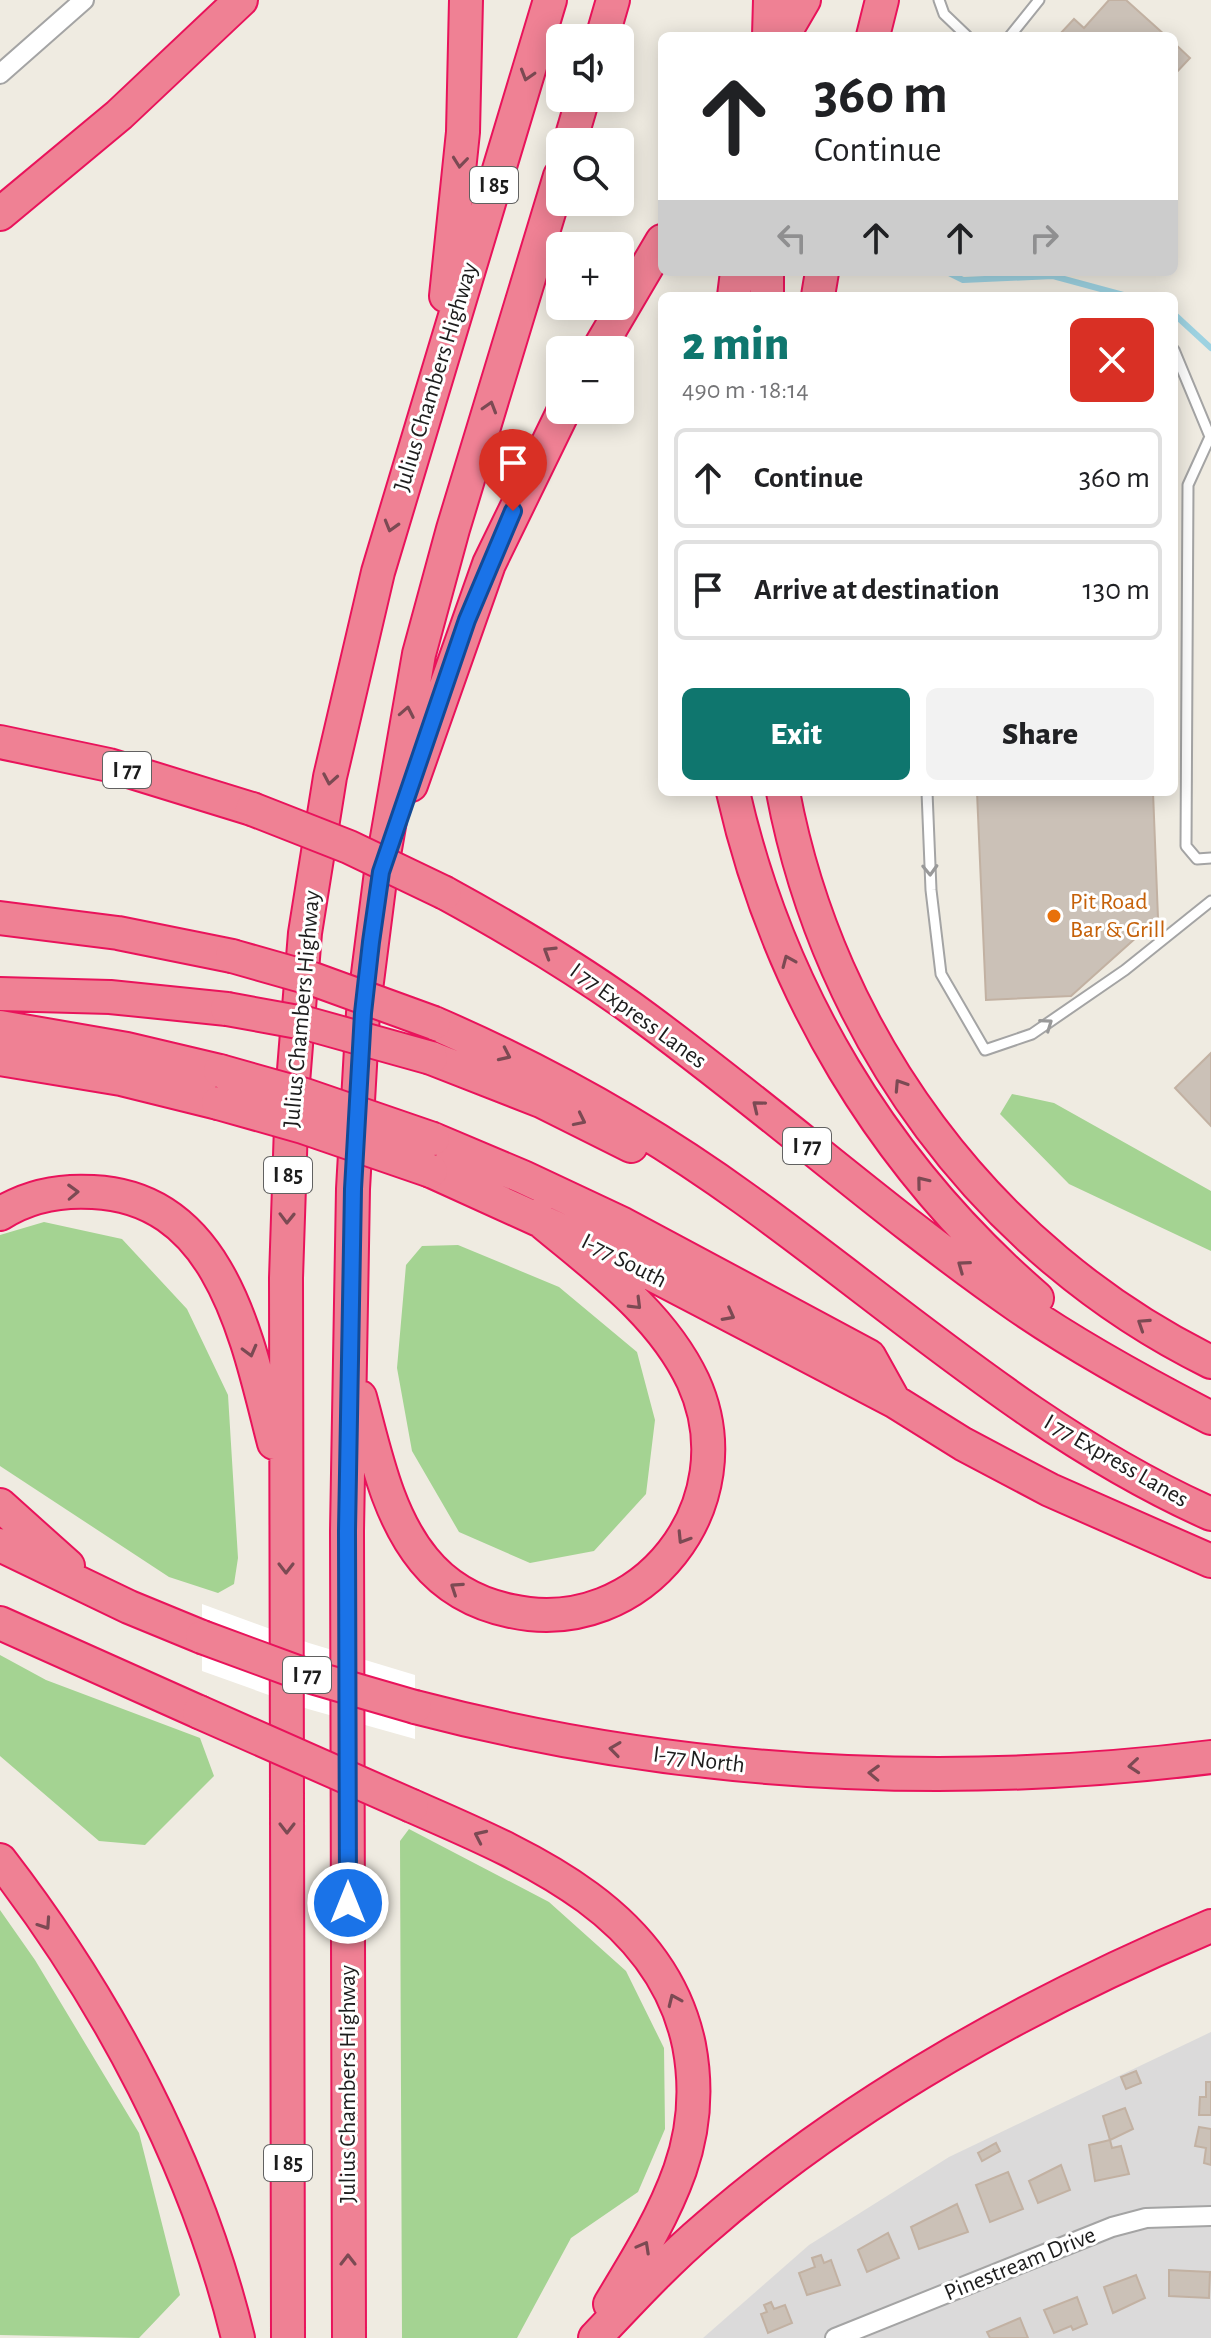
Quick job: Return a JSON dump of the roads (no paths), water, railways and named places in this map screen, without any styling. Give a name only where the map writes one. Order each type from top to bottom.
[{"type":"highway","points":[[0,214],[119,115],[241,0]]},
{"type":"highway","points":[[438,371],[463,132],[466,0]]},
{"type":"highway","name":"Julius Chambers Highway","points":[[288,2338],[287,1186],[305,933],[345,704],[378,572],[550,0]]},
{"type":"highway","points":[[606,24],[613,0]]},
{"type":"highway","points":[[769,32],[770,0]]},
{"type":"highway","points":[[785,32],[804,0]]},
{"type":"highway","points":[[874,32],[882,0]]},
{"type":"highway","name":"Julius Chambers Highway","points":[[349,2338],[347,1531],[353,1189],[363,1013],[381,872],[419,654],[453,529],[548,216]]},
{"type":"highway","points":[[606,336],[658,248]]},
{"type":"highway","points":[[381,872],[489,564],[557,424]]},
{"type":"highway","name":"I 77 Express Lanes","points":[[0,742],[109,765],[252,809],[349,847],[445,893],[586,976],[715,1071],[975,1275],[1068,1339],[1211,1418]]},
{"type":"highway","points":[[734,796],[757,880],[792,972],[840,1063],[898,1152],[948,1212],[1034,1296],[1171,1397]]},
{"type":"highway","points":[[784,796],[803,876],[831,956],[866,1029],[909,1098],[954,1158],[1003,1212],[1060,1264],[1137,1320],[1211,1362]]},
{"type":"highway","points":[[796,796],[803,876]]},
{"type":"highway","name":"I 77 Express Lanes","points":[[0,918],[118,933],[232,956],[313,979],[434,1023],[545,1074],[613,1112],[706,1171],[1035,1415],[1119,1466],[1211,1514]]},
{"type":"highway","points":[[0,994],[136,999],[227,1009],[322,1027],[431,1058],[574,1117],[792,1233]]},
{"type":"highway","points":[[0,1027],[127,1049],[220,1071],[305,1095],[433,1139],[623,1224],[869,1356],[894,1401]]},
{"type":"highway","name":"I-77 South","points":[[0,1059],[121,1079],[218,1103],[303,1127],[431,1171],[535,1216],[894,1401],[963,1444],[1050,1490],[1211,1561]]},
{"type":"highway","points":[[0,1214],[41,1196],[60,1192],[101,1192],[140,1202],[176,1223],[191,1236],[218,1271],[238,1314],[286,1490]]},
{"type":"highway","points":[[352,1367],[382,1474],[402,1523],[422,1557],[448,1583],[498,1608],[540,1616],[602,1606],[655,1573],[682,1541],[699,1503],[708,1458],[702,1407],[694,1384],[666,1336],[619,1288],[535,1216]]},
{"type":"highway","points":[[0,1505],[97,1592]]},
{"type":"highway","name":"I 77","points":[[0,1545],[97,1592]]},
{"type":"highway","name":"I-77 North","points":[[97,1592],[202,1637],[308,1676],[415,1707],[526,1734],[600,1747],[737,1766],[804,1771],[1017,1774],[1211,1757]]},
{"type":"highway","points":[[0,1623],[510,1851],[584,1893],[639,1943],[665,1980],[682,2017],[694,2082],[691,2123],[684,2156],[657,2222],[592,2338]]},
{"type":"highway","points":[[0,1860],[71,1962],[158,2118],[183,2170],[203,2223],[238,2338]]},
{"type":"highway","points":[[592,2338],[707,2226],[844,2124],[1013,2022],[1157,1948],[1211,1926]]},
{"type":"street","points":[[0,74],[84,0]]},
{"type":"street","name":"Pinestream Drive","points":[[835,2338],[1112,2227],[1146,2218],[1211,2216]]},
{"type":"lane","points":[[939,0],[944,14],[963,32]]},
{"type":"lane","points":[[1013,32],[1039,0]]},
{"type":"lane","points":[[1178,360],[1210,439],[1188,485],[1186,846],[1197,859],[1211,858]]},
{"type":"lane","points":[[927,796],[931,890],[941,974],[985,1050],[1032,1034],[1125,970],[1211,901]]},
{"type":"waterway","points":[[955,276],[963,280],[1053,276]]},
{"type":"waterway","points":[[1053,276],[1112,292]]},
{"type":"waterway","points":[[1178,318],[1211,348]]},
{"type":"place","name":"Pit Road Bar & Grill","points":[[1054,916]]}]
